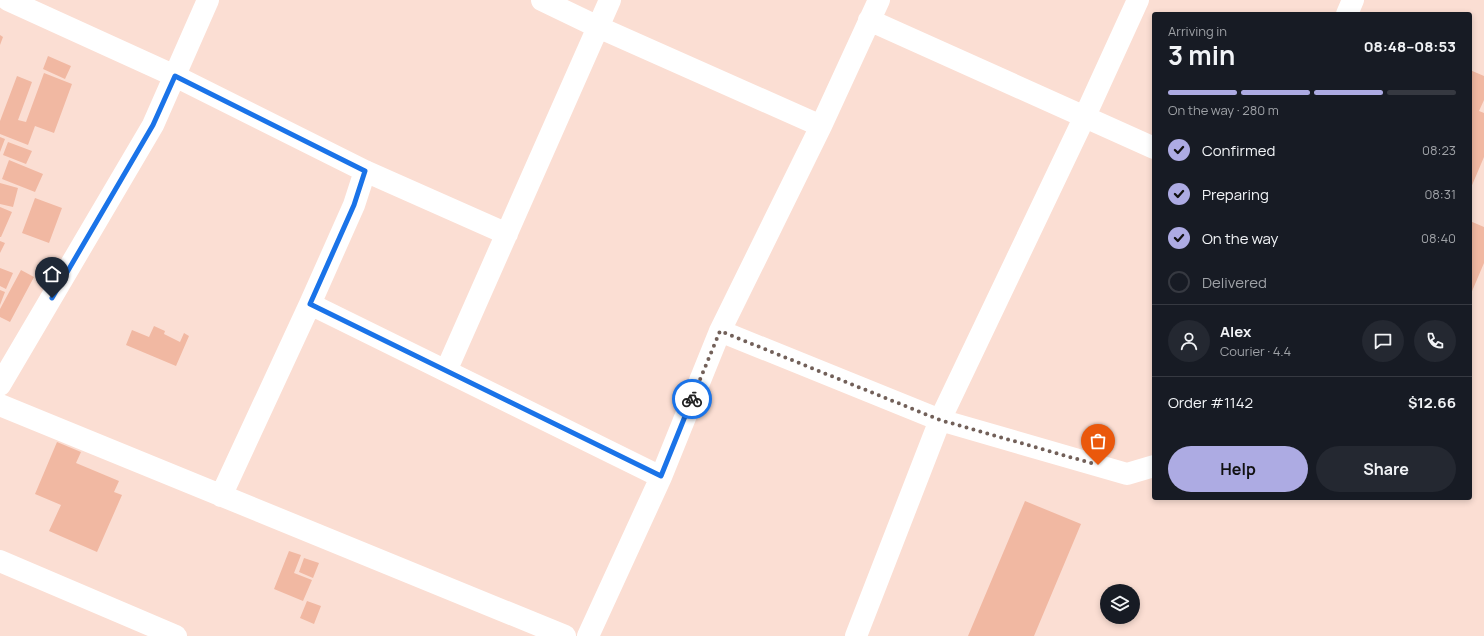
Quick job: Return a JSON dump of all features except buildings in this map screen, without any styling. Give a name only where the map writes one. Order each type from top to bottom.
[{"type":"street","points":[[8,0],[175,76],[365,171],[507,234]]},
{"type":"street","points":[[0,385],[153,125],[208,0]]},
{"type":"street","points":[[542,0],[598,27],[821,126]]},
{"type":"street","points":[[446,371],[610,0]]},
{"type":"street","points":[[588,636],[661,476],[720,331],[821,126],[879,0]]},
{"type":"street","points":[[856,636],[940,420],[1085,116],[1138,0]]},
{"type":"street","points":[[1348,12],[1353,0]]},
{"type":"street","points":[[869,20],[1152,147]]},
{"type":"street","points":[[221,496],[354,205],[365,171]]},
{"type":"street","points":[[310,304],[661,476]]},
{"type":"street","points":[[720,331],[940,420],[1127,474],[1152,467]]},
{"type":"street","points":[[0,405],[565,636]]},
{"type":"street","points":[[0,561],[176,636]]},
{"type":"way so far","points":[[692,399],[720,331],[940,420],[1098,465]]},
{"type":"route","points":[[52,298],[153,125],[175,76],[365,171],[354,205],[310,304],[661,476],[692,399]]}]
